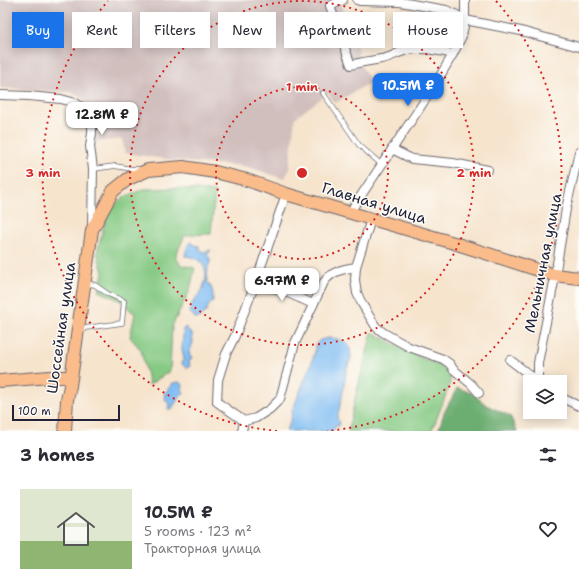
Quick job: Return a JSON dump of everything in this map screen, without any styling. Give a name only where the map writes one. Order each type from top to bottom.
[{"type":"main road","name":"Главная улица","points":[[92,230],[113,191],[128,179],[148,170],[182,168],[215,172],[247,180],[286,194],[454,243],[554,275],[579,278]]},
{"type":"main road","name":"Шоссейная улица","points":[[65,431],[67,400],[92,230]]},
{"type":"main road","points":[[0,380],[71,377]]},
{"type":"street","points":[[343,0],[330,6],[351,65],[382,59],[408,50],[441,50],[453,54]]},
{"type":"street","points":[[358,0],[400,2],[432,7],[446,10],[465,20],[521,31],[579,47]]},
{"type":"street","points":[[350,212],[436,83],[453,54],[462,36],[465,20],[465,0]]},
{"type":"street","points":[[0,95],[61,99],[76,103],[86,110],[92,120],[90,146],[93,169],[92,230]]},
{"type":"street","points":[[392,149],[412,159],[453,163],[488,170]]},
{"type":"street","name":"Мельничная улица","points":[[538,375],[538,363],[554,282],[566,209],[579,152]]},
{"type":"street","points":[[286,194],[255,284],[235,336],[226,354],[218,380],[217,402],[244,421],[256,418],[270,409],[280,399],[295,343],[324,282],[329,276],[342,270],[356,267]]},
{"type":"street","points":[[371,219],[356,267],[355,280],[357,293],[376,327],[409,347],[443,359],[471,384],[478,393]]},
{"type":"street","points":[[255,284],[281,290],[313,304]]},
{"type":"street","points":[[510,360],[530,375]]},
{"type":"street","points":[[567,400],[579,406]]},
{"type":"street","points":[[242,431],[244,421]]},
{"type":"lane","points":[[323,93],[360,145],[382,165]]},
{"type":"lane","points":[[93,169],[114,166],[148,170]]},
{"type":"lane","points":[[76,338],[85,328],[122,323],[124,312],[124,302],[95,285],[91,284],[83,289]]},
{"type":"shaded area","points":[[0,0],[340,0],[343,12],[284,12],[284,48],[357,48],[359,62],[371,82],[335,103],[328,93],[295,118],[289,170],[285,178],[245,166],[185,162],[125,153],[122,139],[93,142],[94,116],[85,100],[70,92],[0,88]]},
{"type":"green space","points":[[178,188],[215,192],[211,234],[185,235],[175,257],[181,265],[195,268],[190,290],[172,326],[170,371],[149,385],[141,350],[130,337],[135,314],[119,300],[99,291],[103,272],[97,253],[107,213],[122,198],[144,189]]},
{"type":"green space","points":[[372,332],[417,356],[443,367],[450,374],[450,384],[431,431],[348,431]]},
{"type":"green space","points":[[457,388],[472,393],[486,405],[510,416],[517,431],[438,431],[444,413]]},
{"type":"water","points":[[192,242],[194,245],[199,246],[201,251],[205,252],[211,250],[207,255],[210,258],[210,263],[208,267],[207,282],[212,288],[213,301],[209,305],[206,312],[199,318],[195,318],[190,312],[190,309],[193,302],[202,290],[206,278],[206,272],[202,263],[192,257],[185,256],[189,243]]},
{"type":"water","points":[[186,327],[192,334],[193,342],[189,354],[192,359],[189,361],[190,367],[186,368],[182,364],[184,359],[182,349],[183,329]]},
{"type":"water","points":[[329,338],[346,342],[350,347],[351,358],[347,368],[337,419],[340,422],[339,426],[335,426],[333,431],[286,431],[291,420],[292,411],[312,362],[315,345],[320,340]]},
{"type":"water","points":[[179,382],[183,385],[182,389],[184,394],[180,396],[171,410],[168,409],[169,404],[165,399],[164,394],[173,383]]}]
